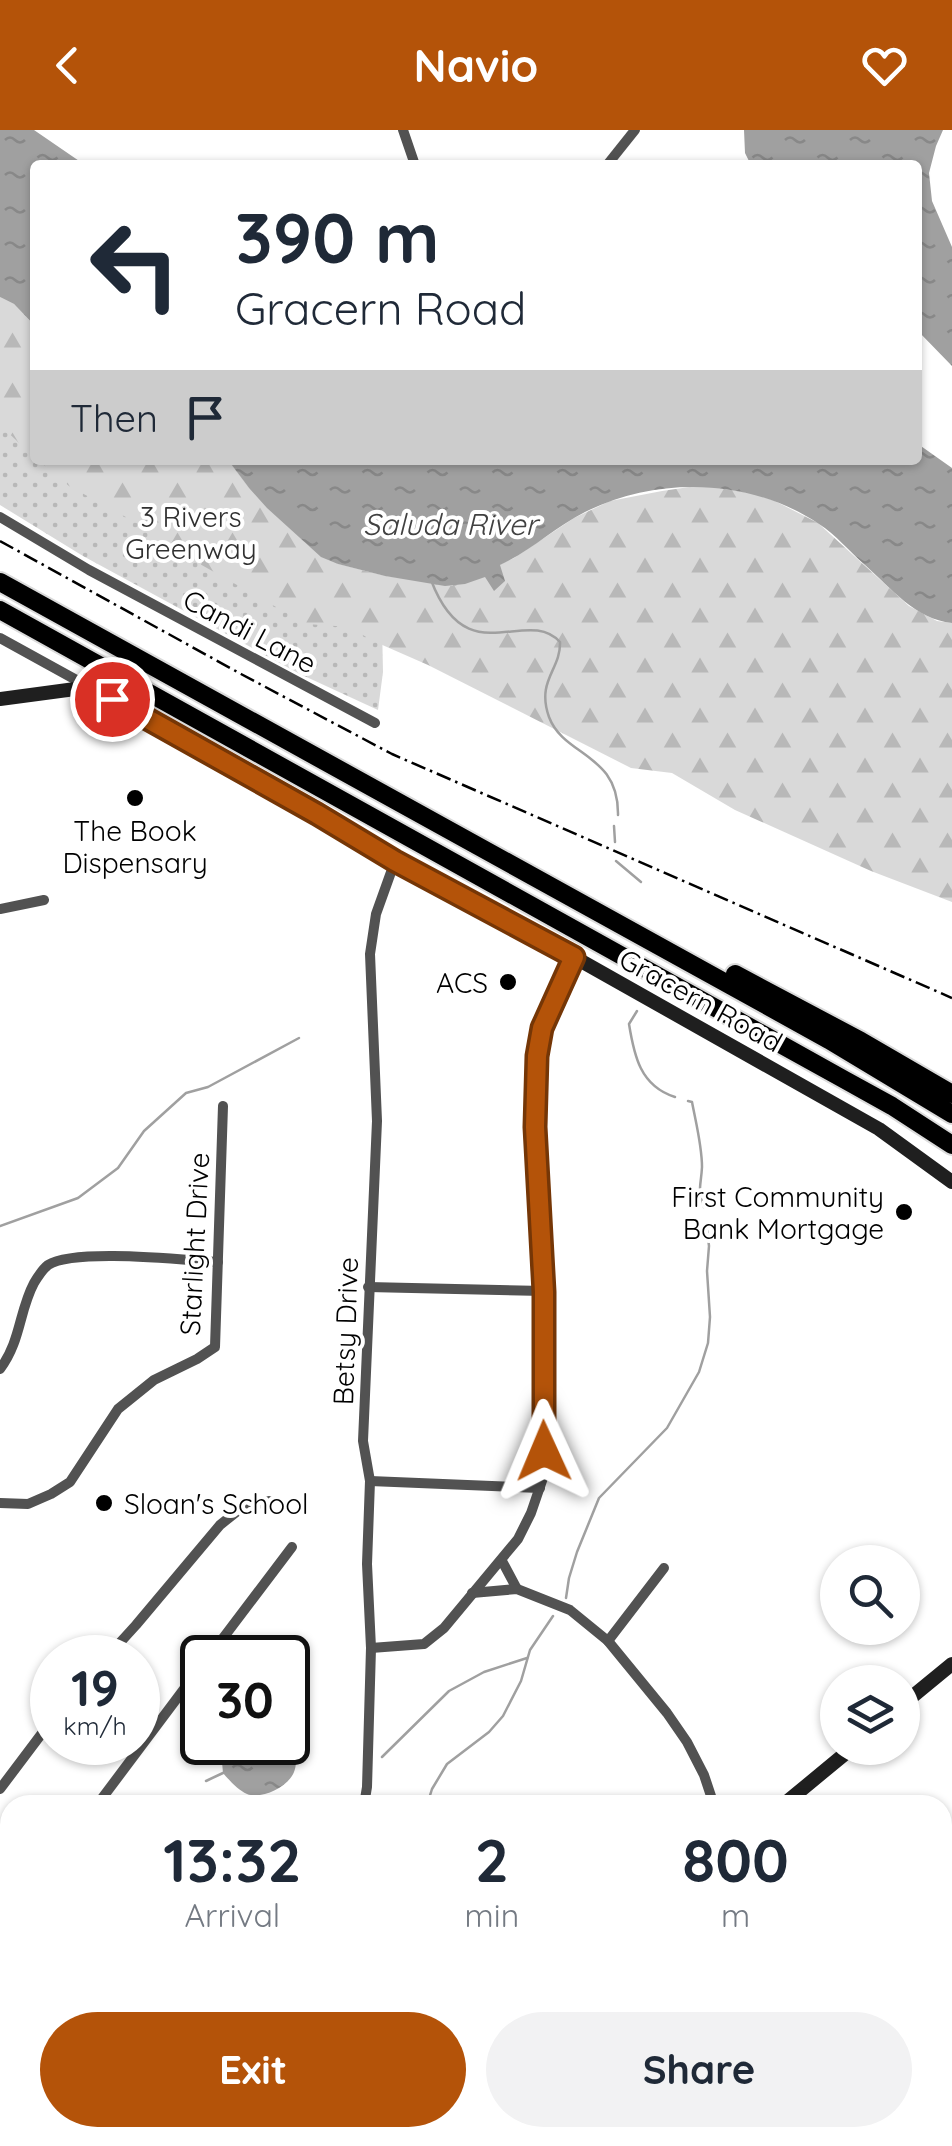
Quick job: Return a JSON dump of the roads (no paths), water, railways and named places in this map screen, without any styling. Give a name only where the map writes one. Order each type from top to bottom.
[{"type":"highway","points":[[0,582],[829,1040],[952,1114]]},
{"type":"highway","points":[[0,610],[892,1106],[952,1146]]},
{"type":"highway","points":[[440,826],[598,902],[952,1093]]},
{"type":"highway","points":[[892,1106],[952,1158]]},
{"type":"street","points":[[403,130],[413,160]]},
{"type":"street","points":[[610,160],[635,130]]},
{"type":"street","name":"Candi Lane","points":[[0,517],[89,570],[375,723]]},
{"type":"street","name":"Gracern Road","points":[[0,638],[879,1129],[952,1182]]},
{"type":"street","points":[[0,699],[90,688]]},
{"type":"street","name":"Betsy Drive","points":[[366,1795],[371,1648],[367,1564],[370,1482],[363,1441],[377,1121],[370,954],[376,914],[395,861]]},
{"type":"street","points":[[0,909],[44,900]]},
{"type":"street","points":[[371,1648],[424,1644],[444,1628],[518,1539],[544,1475],[544,1292],[535,1127],[537,1056],[542,1028],[574,957]]},
{"type":"street","name":"Starlight Drive","points":[[0,1503],[28,1504],[70,1482],[118,1410],[154,1380],[216,1347],[223,1106]]},
{"type":"street","points":[[0,1370],[21,1327],[28,1296],[48,1265],[77,1256],[218,1262]]},
{"type":"street","points":[[368,1287],[544,1292]]},
{"type":"street","points":[[370,1482],[540,1488]]},
{"type":"street","points":[[127,1635],[220,1525],[240,1509],[269,1501]]},
{"type":"street","points":[[225,1635],[292,1546]]},
{"type":"street","points":[[502,1561],[517,1590]]},
{"type":"street","points":[[608,1642],[664,1568]]},
{"type":"street","points":[[472,1594],[517,1590],[570,1610],[608,1642],[687,1742],[711,1795]]},
{"type":"street","points":[[920,1691],[952,1664]]},
{"type":"street","points":[[104,1795],[180,1694]]},
{"type":"street","points":[[0,1789],[30,1749]]},
{"type":"street","points":[[795,1795],[831,1765]]},
{"type":"water","points":[[0,130],[34,130],[78,160],[30,160],[30,321],[14,304],[0,297]]},
{"type":"water","points":[[744,130],[943,130],[929,173],[932,201],[952,247],[952,366],[922,335],[922,160],[748,160]]},
{"type":"water","name":"Saluda River","points":[[922,447],[952,468],[952,623],[926,615],[904,601],[819,524],[792,509],[734,490],[673,488],[613,500],[574,518],[500,565],[505,581],[494,591],[485,577],[445,586],[385,576],[321,557],[249,488],[232,465],[922,465]]},
{"type":"water","points":[[222,1765],[295,1765],[291,1777],[281,1787],[260,1795],[247,1794],[223,1773]]},
{"type":"waterway","points":[[431,580],[445,608],[462,625],[479,632],[531,630],[560,642],[545,694],[549,717],[556,730],[610,779],[618,815]]},
{"type":"waterway","points":[[614,826],[615,842]]},
{"type":"waterway","points":[[616,861],[641,882]]},
{"type":"waterway","points":[[637,1011],[629,1024],[641,1068],[654,1085],[675,1097]]},
{"type":"waterway","points":[[0,1226],[78,1198],[118,1168],[144,1131],[186,1093],[208,1087],[299,1038]]},
{"type":"waterway","points":[[688,1101],[692,1102],[700,1143],[704,1207]]},
{"type":"waterway","points":[[566,1598],[577,1552],[599,1498],[667,1428],[699,1372],[708,1343],[710,1317],[707,1230]]},
{"type":"waterway","points":[[430,1795],[447,1764],[489,1732],[503,1716],[521,1681],[530,1650],[553,1616]]},
{"type":"waterway","points":[[382,1757],[449,1691],[484,1672],[527,1658]]},
{"type":"waterway","points":[[206,1781],[223,1773]]},
{"type":"railway","points":[[0,541],[392,754],[952,998]]},
{"type":"place","name":"The Book Dispensary","points":[[135,798]]},
{"type":"place","name":"ACS","points":[[508,982]]},
{"type":"place","name":"First Community Bank Mortgage","points":[[904,1212]]},
{"type":"place","name":"Sloan's School","points":[[104,1503]]},
{"type":"park label","name":"3 Rivers Greenway","points":[[191,532]]}]
